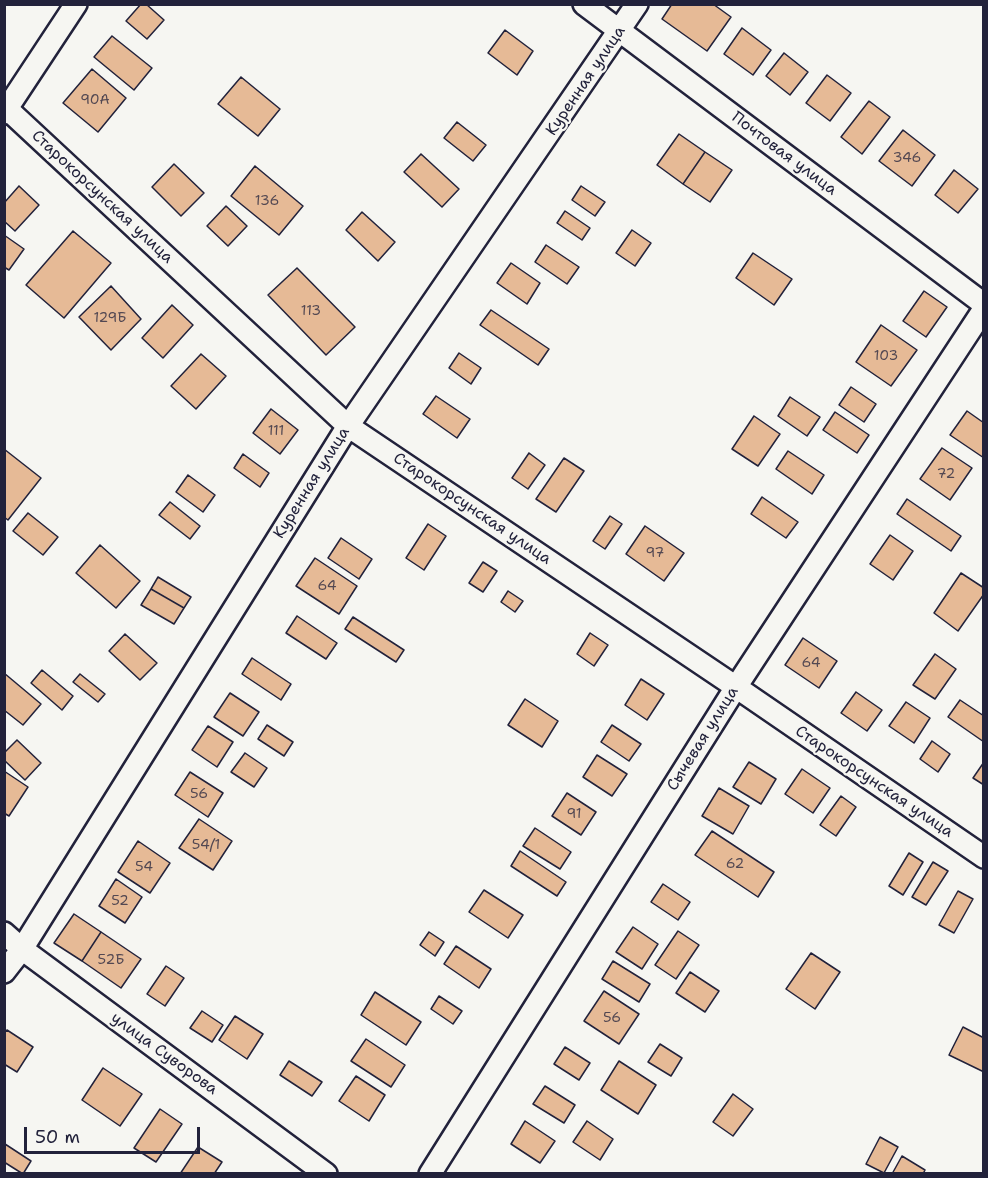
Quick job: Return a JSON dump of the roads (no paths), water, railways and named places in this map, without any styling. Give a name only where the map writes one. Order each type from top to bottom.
[{"type":"street","points":[[5,109],[76,4]]},
{"type":"street","name":"Почтовая улица","points":[[584,4],[984,304]]},
{"type":"street","name":"Куренная улица","points":[[4,972],[22,949],[348,426],[637,4]]},
{"type":"street","name":"Старокорсунская улица","points":[[5,109],[348,426],[984,857]]},
{"type":"street","name":"Сычевая улица","points":[[430,1173],[736,687],[984,309]]},
{"type":"street","name":"улица Суворова","points":[[4,933],[22,949],[326,1173]]}]
